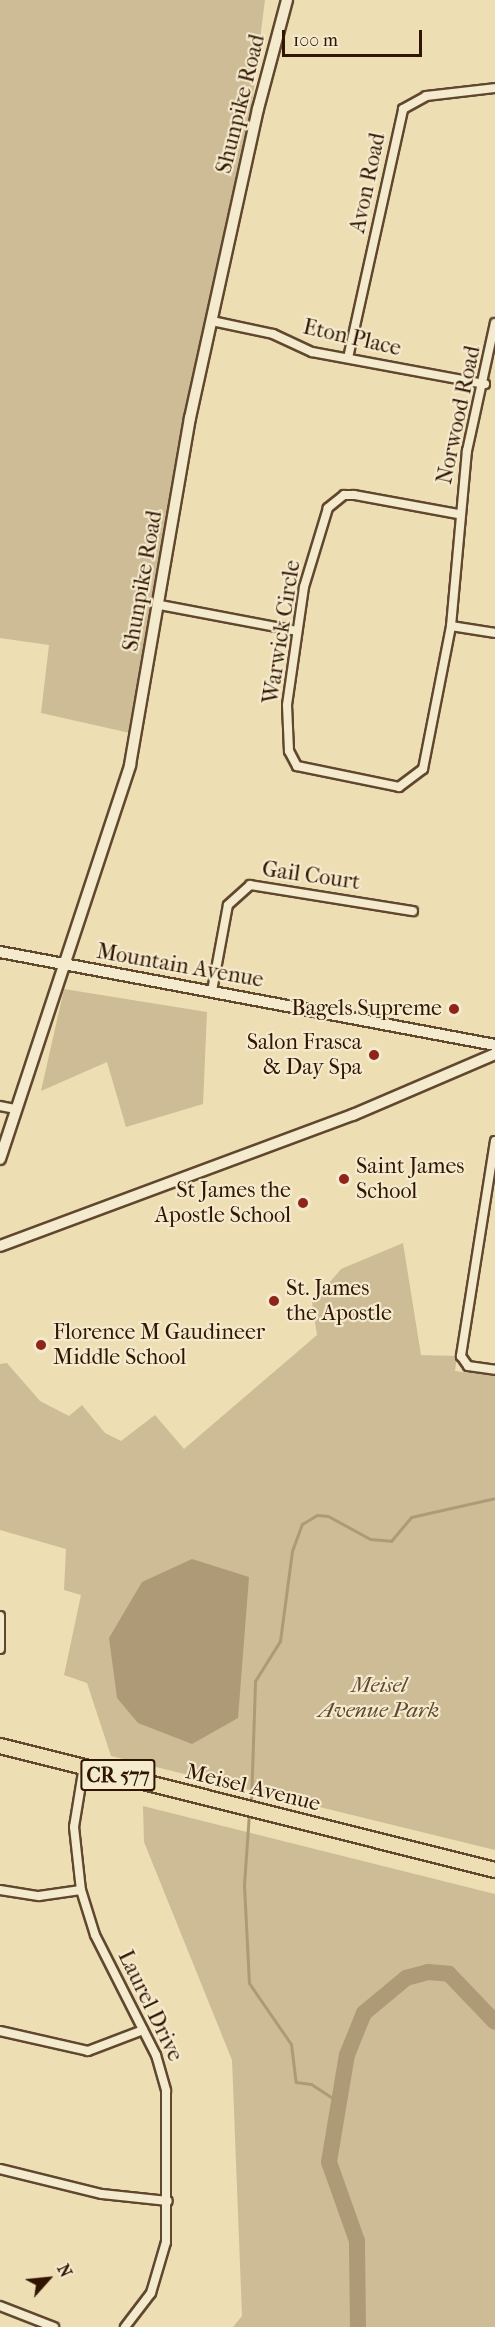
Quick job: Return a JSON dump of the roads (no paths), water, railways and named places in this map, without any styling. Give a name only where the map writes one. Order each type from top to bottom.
[{"type":"main road","name":"Meisel Avenue","points":[[0,1746],[495,1870]]},
{"type":"street","name":"Shunpike Road","points":[[0,1159],[130,765],[212,321],[287,0]]},
{"type":"street","name":"Avon Road","points":[[348,358],[403,109],[426,96],[495,88]]},
{"type":"street","name":"Eton Place","points":[[212,321],[348,358],[485,384]]},
{"type":"street","name":"Norwood Road","points":[[458,514],[495,323]]},
{"type":"street","name":"Warwick Circle","points":[[354,495],[458,514],[451,626],[423,770],[399,787],[305,770],[293,759],[287,705],[297,631],[312,554],[335,500],[354,495]]},
{"type":"street","points":[[160,605],[297,631]]},
{"type":"street","points":[[451,626],[495,633]]},
{"type":"street","name":"Gail Court","points":[[212,991],[228,905],[250,885],[413,911]]},
{"type":"street","name":"Mountain Avenue","points":[[0,952],[495,1045]]},
{"type":"street","points":[[0,1246],[353,1115],[495,1054]]},
{"type":"street","points":[[0,1106],[16,1108]]},
{"type":"street","points":[[495,1141],[460,1356],[468,1366],[495,1370]]},
{"type":"street","points":[[0,1616],[0,1649]]},
{"type":"street","name":"Laurel Drive","points":[[84,1766],[74,1827],[81,1890],[95,1935],[164,2075],[168,2201],[157,2277],[125,2327]]},
{"type":"street","points":[[0,1890],[39,1896],[81,1890]]},
{"type":"street","points":[[0,2031],[88,2051],[143,2030]]},
{"type":"street","points":[[0,2169],[102,2194],[168,2201]]},
{"type":"street","points":[[0,2306],[54,2327]]},
{"type":"waterway","points":[[251,1803],[255,1681],[280,1641],[292,1551],[302,1524],[317,1515],[328,1516],[370,1539],[391,1541],[411,1517],[495,1498]]},
{"type":"waterway","points":[[249,1813],[244,1885],[249,1983],[291,2044],[296,2082],[311,2084],[339,2102]]},
{"type":"waterway","points":[[358,2327],[357,2241],[329,2162],[347,2055],[364,2013],[406,1978],[428,1972],[449,1974],[495,2022]]},
{"type":"place","name":"Bagels Supreme","points":[[454,1009]]},
{"type":"place","name":"Salon Frasca & Day Spa","points":[[374,1055]]},
{"type":"place","name":"Saint James School","points":[[344,1179]]},
{"type":"place","name":"St James the Apostle School","points":[[303,1203]]},
{"type":"place","name":"St. James the Apostle","points":[[274,1301]]},
{"type":"place","name":"Florence M Gaudineer Middle School","points":[[41,1345]]},
{"type":"park label","name":"Meisel Avenue Park","points":[[379,1698]]}]
